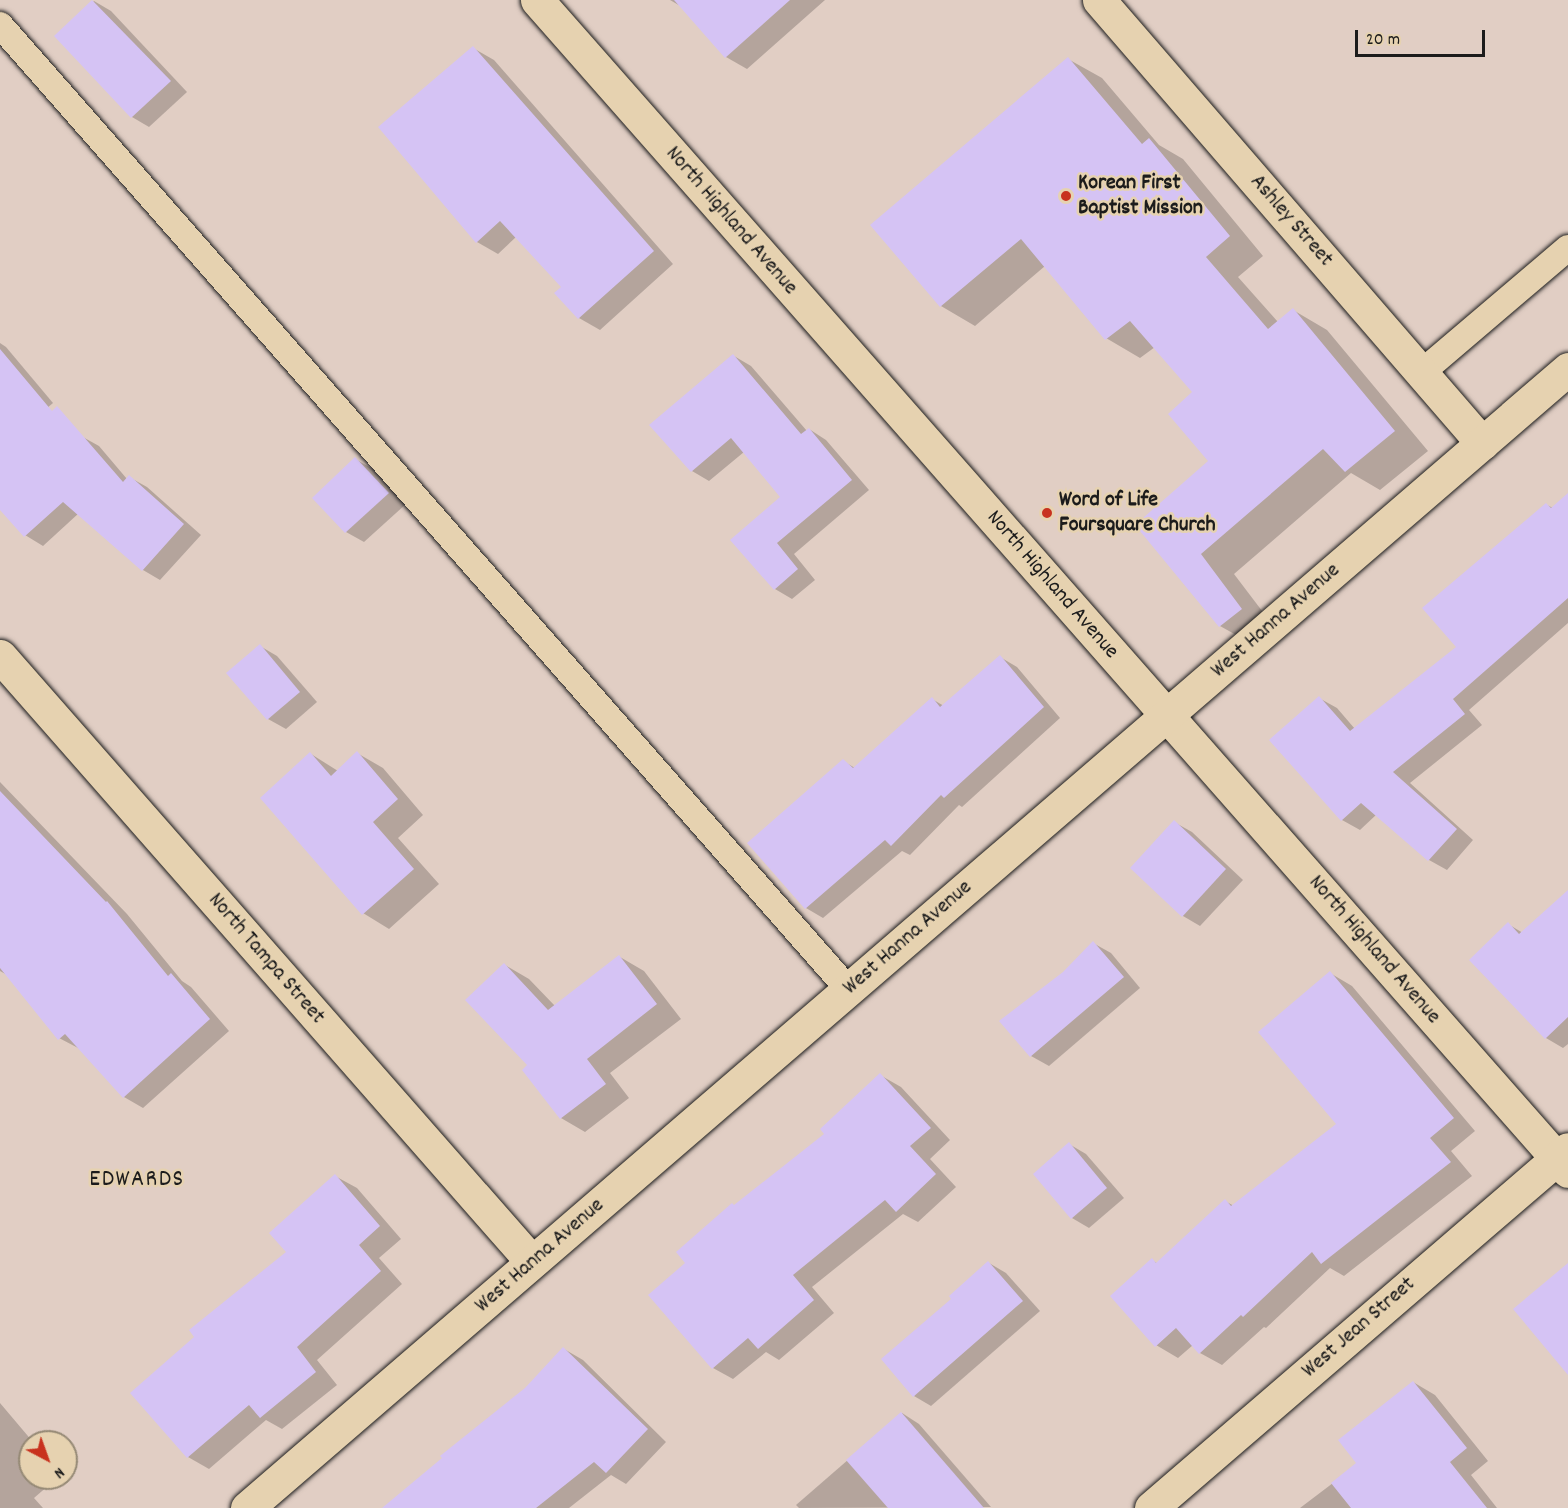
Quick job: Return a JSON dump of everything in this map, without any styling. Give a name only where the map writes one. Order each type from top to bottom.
[{"type":"street","name":"North Highland Avenue","points":[[537,0],[1167,715],[1564,1159]]},
{"type":"street","name":"Ashley Street","points":[[1099,0],[1482,443]]},
{"type":"street","name":"West Hanna Avenue","points":[[248,1508],[1568,369]]},
{"type":"street","name":"North Tampa Street","points":[[0,656],[532,1262]]},
{"type":"street","name":"West Jean Street","points":[[1151,1508],[1564,1159]]},
{"type":"lane","points":[[0,25],[848,989]]},
{"type":"lane","points":[[1421,373],[1568,248]]},
{"type":"building","points":[[92,0],[171,81],[131,118],[54,36]]},
{"type":"building","points":[[674,0],[790,0],[725,58]]},
{"type":"building","points":[[473,46],[654,251],[578,319],[554,293],[561,287],[500,221],[476,243],[378,127]]},
{"type":"building","points":[[1068,57],[1142,144],[1149,138],[1230,236],[1206,257],[1268,329],[1293,308],[1395,431],[1345,472],[1323,449],[1201,554],[1242,609],[1219,627],[1135,525],[1208,461],[1168,414],[1192,392],[1130,321],[1105,340],[1021,239],[940,307],[870,225]]},
{"type":"building","points":[[0,349],[52,411],[57,406],[123,482],[129,475],[184,524],[142,571],[63,502],[24,537],[0,510]]},
{"type":"building","points":[[733,354],[801,434],[809,428],[852,480],[777,543],[798,569],[774,590],[730,540],[780,497],[731,438],[691,472],[649,425]]},
{"type":"building","points":[[355,457],[389,493],[345,533],[312,498]]},
{"type":"building","points":[[1568,493],[1568,598],[1453,699],[1465,714],[1393,772],[1457,829],[1428,861],[1361,803],[1341,821],[1269,740],[1319,696],[1350,731],[1456,647],[1422,608],[1546,503],[1551,508]]},
{"type":"building","points":[[260,644],[300,692],[267,720],[226,673]]},
{"type":"building","points":[[1000,655],[1044,707],[944,798],[941,795],[891,846],[885,840],[805,909],[747,843],[843,759],[853,768],[932,697],[940,707]]},
{"type":"building","points":[[357,751],[398,799],[373,822],[414,869],[362,915],[260,798],[310,752],[331,776]]},
{"type":"building","points":[[0,791],[107,901],[168,976],[171,973],[210,1019],[123,1098],[65,1034],[58,1040],[0,968]]},
{"type":"building","points":[[1174,820],[1226,869],[1182,917],[1130,868]]},
{"type":"building","points":[[1568,890],[1568,1017],[1545,1039],[1469,960],[1508,922],[1519,934]]},
{"type":"building","points":[[1093,941],[1124,977],[1030,1057],[999,1021],[1063,972]]},
{"type":"building","points":[[619,955],[657,1004],[587,1059],[606,1084],[560,1119],[522,1070],[527,1065],[465,1000],[504,963],[548,1010]]},
{"type":"building","points":[[1330,971],[1454,1118],[1430,1138],[1451,1162],[1321,1264],[1312,1252],[1243,1317],[1241,1315],[1199,1354],[1176,1328],[1155,1347],[1110,1296],[1152,1258],[1156,1263],[1225,1199],[1231,1206],[1336,1124],[1258,1032]]},
{"type":"building","points":[[880,1073],[931,1128],[910,1146],[936,1174],[896,1212],[885,1200],[793,1275],[814,1300],[758,1349],[748,1338],[712,1369],[648,1295],[685,1263],[676,1252],[732,1203],[734,1205],[824,1134],[820,1129]]},
{"type":"building","points":[[1069,1142],[1107,1188],[1071,1219],[1033,1174]]},
{"type":"building","points":[[335,1174],[380,1226],[359,1245],[381,1271],[297,1347],[316,1372],[260,1418],[249,1405],[187,1458],[130,1393],[194,1337],[189,1330],[286,1252],[269,1233]]},
{"type":"building","points":[[988,1261],[1023,1301],[913,1397],[881,1359],[951,1299],[949,1296]]},
{"type":"building","points":[[1568,1263],[1568,1375],[1513,1309]]},
{"type":"building","points":[[563,1347],[648,1429],[606,1473],[594,1462],[536,1508],[382,1508],[442,1458],[440,1456],[525,1388]]},
{"type":"building","points":[[1413,1381],[1467,1448],[1450,1462],[1487,1508],[1351,1508],[1331,1483],[1356,1463],[1338,1440]]},
{"type":"building","points":[[901,1412],[984,1508],[888,1508],[846,1460]]},
{"type":"place","name":"Korean First Baptist Mission","points":[[1066,196]]},
{"type":"place","name":"Word of Life Foursquare Church","points":[[1047,513]]},
{"type":"district","name":"EDWARDS","points":[[137,1181]]}]
